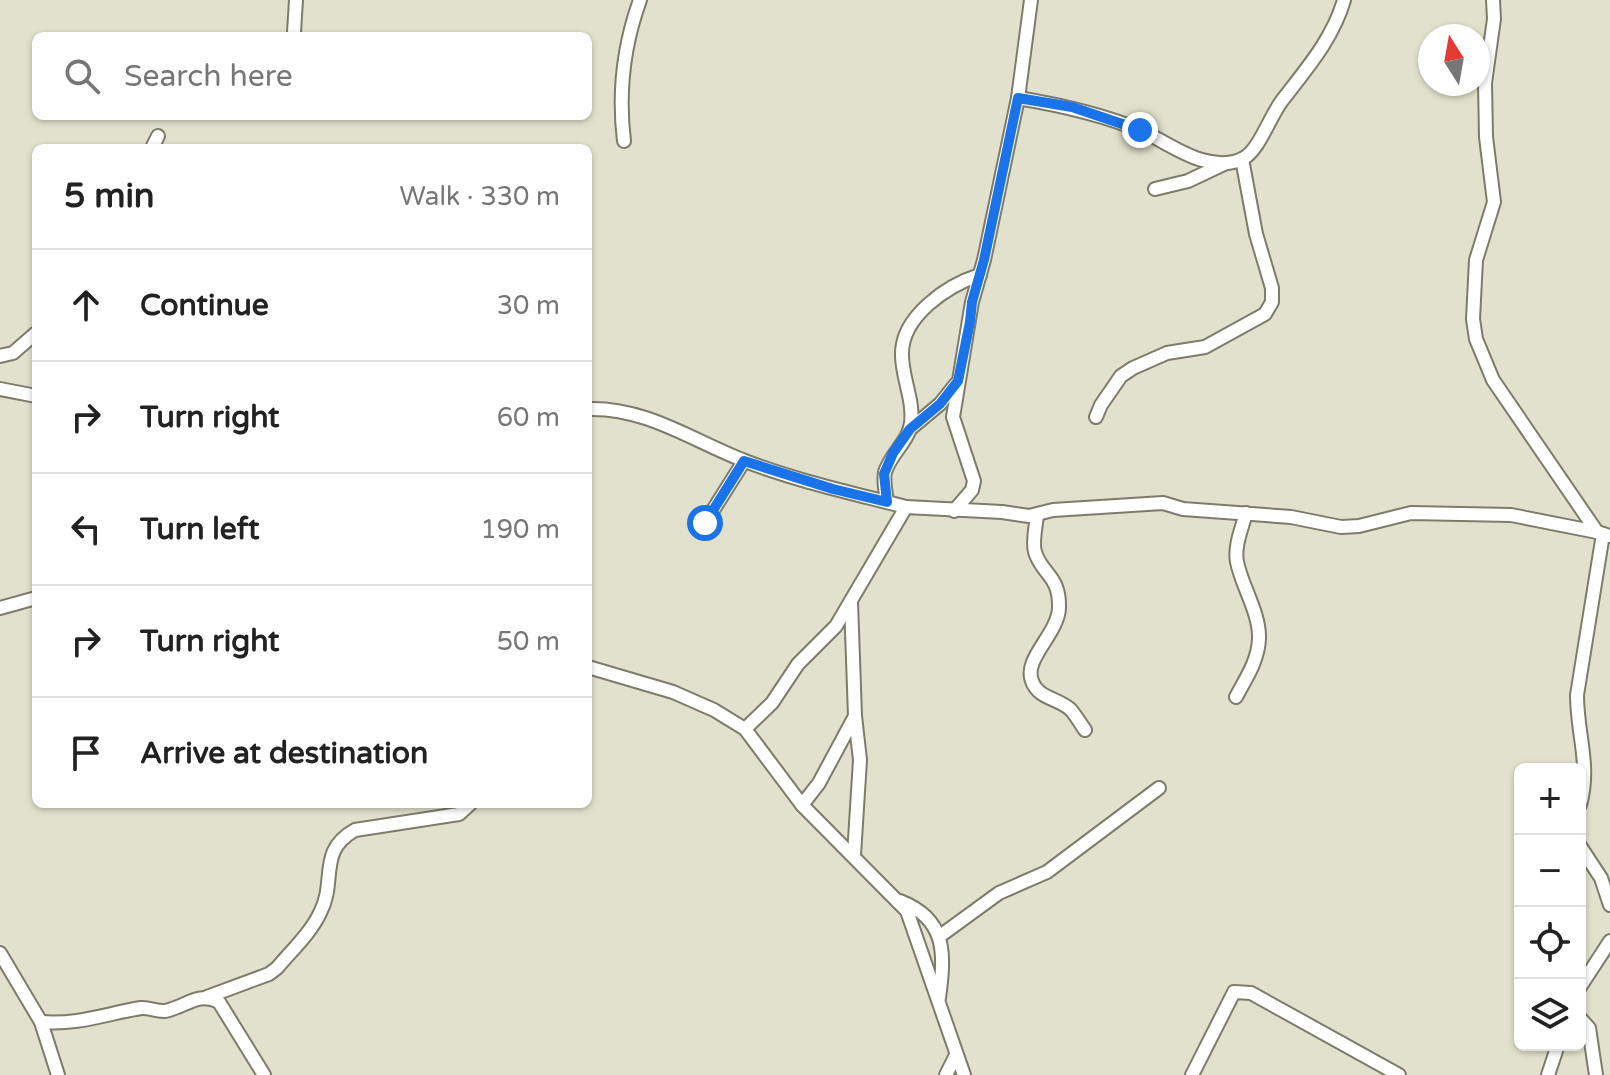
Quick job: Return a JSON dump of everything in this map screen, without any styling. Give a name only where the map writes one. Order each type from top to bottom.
[{"type":"street","points":[[294,32],[296,0]]},
{"type":"street","points":[[624,141],[620,94],[626,42],[640,0]]},
{"type":"street","points":[[954,511],[972,490],[974,481],[954,422],[958,381],[972,302],[1018,98],[1031,0]]},
{"type":"street","points":[[1155,189],[1188,181],[1252,152],[1275,109],[1311,65],[1340,15],[1344,0]]},
{"type":"street","points":[[1493,0],[1494,19],[1485,83],[1486,137],[1494,202],[1476,260],[1473,319],[1476,339],[1493,380],[1603,534],[1577,695],[1584,763]]},
{"type":"street","points":[[1018,98],[1072,107],[1140,130],[1202,160],[1227,162]]},
{"type":"street","points":[[1096,417],[1121,376],[1133,368],[1167,353],[1205,347],[1265,314],[1272,302],[1272,288],[1256,234],[1242,159]]},
{"type":"street","points":[[910,429],[911,407],[902,354],[908,327],[941,294],[960,281],[980,275]]},
{"type":"street","points":[[0,356],[13,353],[32,336]]},
{"type":"street","points":[[887,502],[884,474],[893,453],[910,429],[940,404],[958,381]]},
{"type":"street","points":[[0,389],[32,395]]},
{"type":"street","points":[[592,409],[644,416],[744,461],[833,489],[906,507],[1037,515],[1053,510],[1163,503],[1183,509],[1291,517],[1341,527],[1359,526],[1411,513],[1511,515],[1603,534]]},
{"type":"street","points":[[705,523],[744,461]]},
{"type":"street","points":[[745,729],[772,703],[790,674],[836,626],[906,507]]},
{"type":"street","points":[[1236,697],[1253,666],[1259,639],[1237,562],[1246,513]]},
{"type":"street","points":[[1037,515],[1035,552],[1055,581],[1059,607],[1058,619],[1029,670],[1030,679],[1039,693],[1070,708],[1085,730]]},
{"type":"street","points":[[0,608],[32,599]]},
{"type":"street","points":[[851,601],[855,716],[860,760],[854,855]]},
{"type":"street","points":[[592,668],[673,692],[714,710],[745,729],[802,805],[900,901],[912,921],[964,1075]]},
{"type":"street","points":[[802,805],[819,783],[855,716]]},
{"type":"street","points":[[940,936],[999,893],[1047,872],[1159,788]]},
{"type":"street","points":[[41,1022],[81,1022],[145,1007],[162,1011],[269,974],[321,911],[326,900],[331,857],[342,837],[355,830],[459,814],[466,808]]},
{"type":"street","points":[[1586,855],[1601,878],[1610,905]]},
{"type":"street","points":[[900,901],[918,908],[940,936],[943,968],[938,1002]]},
{"type":"street","points":[[1585,979],[1610,941]]},
{"type":"street","points":[[0,953],[41,1022],[58,1075]]},
{"type":"street","points":[[1192,1075],[1234,992],[1251,993],[1399,1075]]},
{"type":"street","points":[[207,997],[219,1002],[264,1075]]},
{"type":"street","points":[[1586,1025],[1596,1075]]},
{"type":"street","points":[[1548,1075],[1556,1051]]},
{"type":"street","points":[[946,1075],[956,1055]]},
{"type":"route","points":[[705,523],[744,461],[887,502],[884,474],[893,453],[910,429],[940,404],[958,381],[972,302],[984,260],[1018,98],[1072,107],[1140,130]]}]
